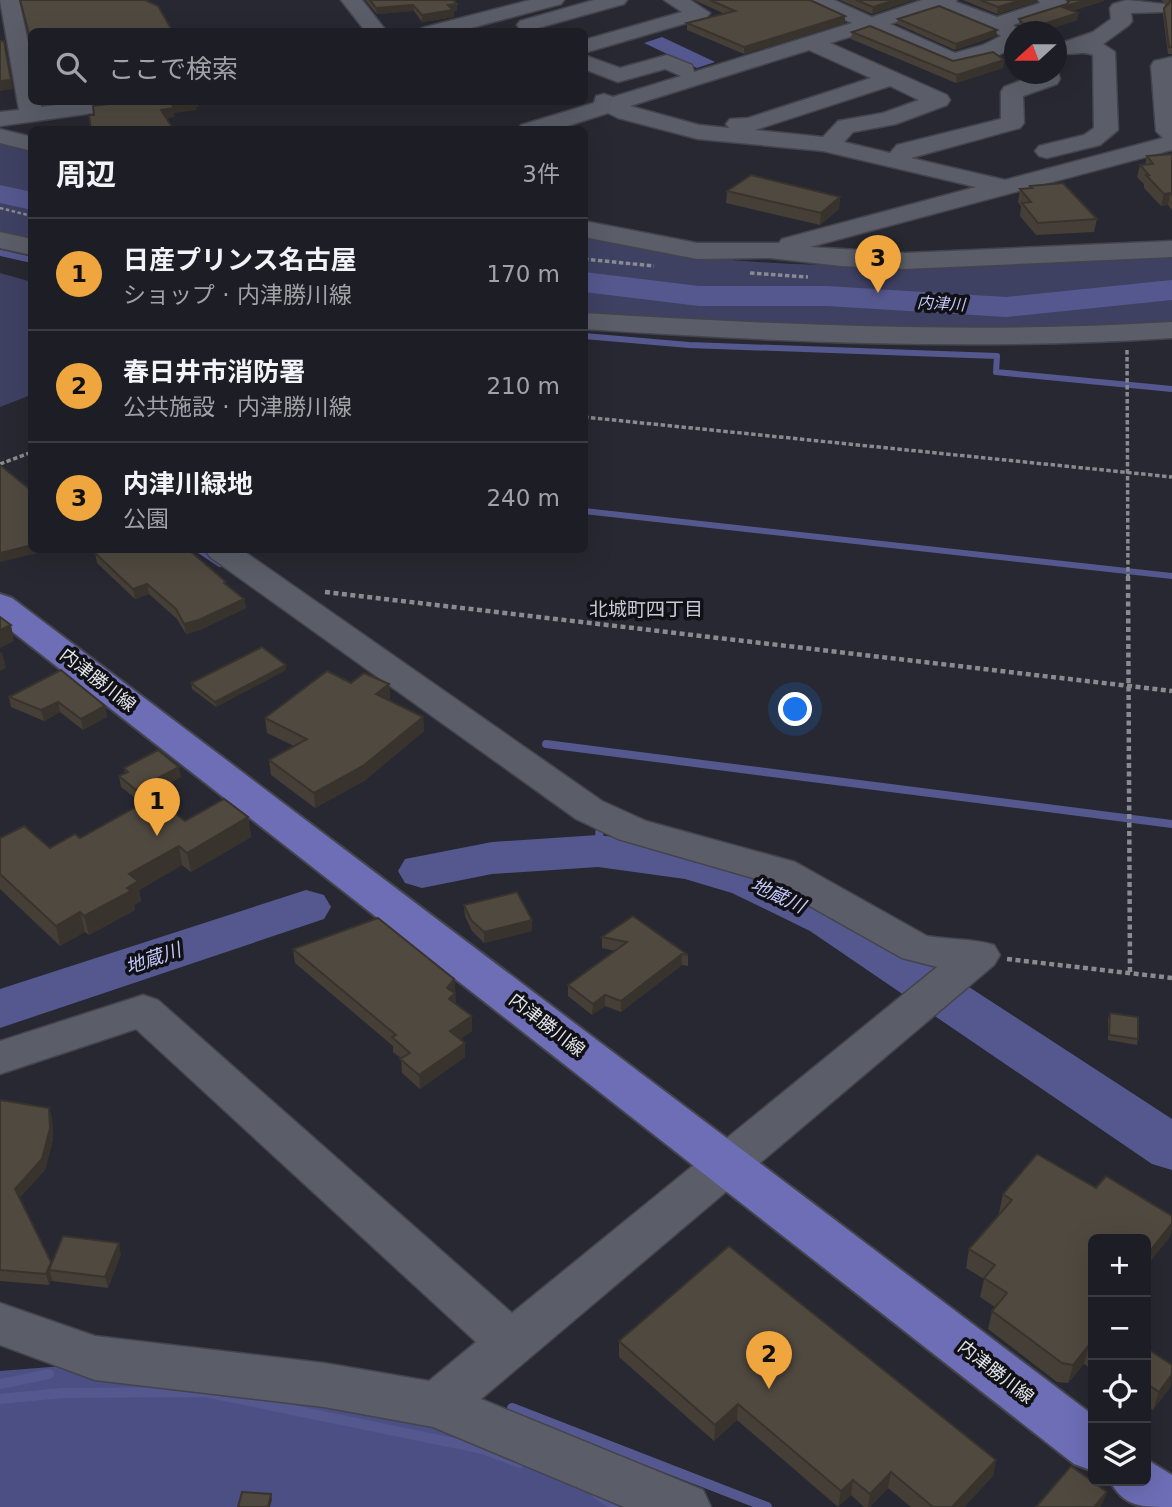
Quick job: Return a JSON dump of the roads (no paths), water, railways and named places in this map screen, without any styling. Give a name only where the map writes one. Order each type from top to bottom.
[{"type":"main road","name":"内津勝川線","points":[[0,605],[1088,1443]]},
{"type":"main road","points":[[1144,1486],[1171,1507]]},
{"type":"street","points":[[9,0],[11,73],[31,115]]},
{"type":"street","points":[[351,0],[374,28]]},
{"type":"street","points":[[455,0],[477,26],[554,0]]},
{"type":"street","points":[[519,28],[617,0]]},
{"type":"street","points":[[588,46],[700,13],[674,0]]},
{"type":"street","points":[[817,0],[953,60],[991,50],[1004,41]]},
{"type":"street","points":[[1033,21],[1058,4],[1048,0]]},
{"type":"street","points":[[542,126],[939,1],[1004,34]]},
{"type":"street","points":[[1067,48],[1101,37],[1122,21],[1120,8],[1160,19],[1167,65],[1165,94],[1168,131],[1172,134]]},
{"type":"street","points":[[811,43],[939,100],[888,119],[846,126],[829,145]]},
{"type":"street","points":[[1027,156],[1092,140],[1106,130],[1104,52],[1083,43]]},
{"type":"street","points":[[806,70],[845,57]]},
{"type":"street","points":[[588,63],[618,75],[667,62],[701,77]]},
{"type":"street","points":[[690,107],[746,126],[894,78]]},
{"type":"street","points":[[894,161],[905,150],[1012,124],[1012,92],[1035,84]]},
{"type":"street","points":[[1105,90],[1165,94]]},
{"type":"street","points":[[588,94],[626,113],[698,132],[829,145],[1005,187]]},
{"type":"street","points":[[0,119],[129,108]]},
{"type":"street","points":[[0,136],[28,144]]},
{"type":"street","points":[[935,143],[950,151],[975,157]]},
{"type":"street","points":[[770,250],[1172,143]]},
{"type":"street","points":[[588,230],[697,251],[770,250],[841,258],[905,261],[1172,249]]},
{"type":"street","points":[[0,240],[28,246]]},
{"type":"street","points":[[588,321],[738,332],[892,337],[1108,335],[1172,330]]},
{"type":"street","points":[[226,553],[589,810],[632,830],[781,872],[916,948],[949,955],[979,955],[437,1405]]},
{"type":"street","points":[[0,1058],[144,1011],[511,1343]]},
{"type":"street","points":[[0,1324],[95,1358],[324,1385],[437,1405],[684,1507]]},
{"type":"waterway","name":"内津川","points":[[0,194],[28,200]]},
{"type":"waterway","points":[[0,253],[9,255]]},
{"type":"waterway","points":[[1,253],[28,259]]},
{"type":"waterway","name":"内津川","points":[[588,282],[699,296],[827,296],[1006,307],[1172,290]]},
{"type":"waterway","points":[[588,336],[689,345],[997,356],[996,372],[1172,389]]},
{"type":"waterway","points":[[588,511],[1172,576]]},
{"type":"waterway","points":[[204,553],[220,564]]},
{"type":"waterway","points":[[546,744],[1172,824]]},
{"type":"waterway","points":[[597,822],[600,824],[598,851]]},
{"type":"waterway","name":"地蔵川","points":[[422,871],[492,858],[598,851],[686,863],[749,881],[828,919],[1172,1148]]},
{"type":"waterway","name":"地蔵川","points":[[0,1009],[306,907]]},
{"type":"waterway","points":[[0,1384],[49,1374]]},
{"type":"waterway","points":[[0,1399],[62,1393],[205,1392],[483,1449],[520,1463]]},
{"type":"waterway","points":[[512,1408],[767,1507]]},
{"type":"waterway","points":[[597,1494],[617,1507]]},
{"type":"place","name":"内津川緑地","points":[[878,293]]},
{"type":"place","name":"日産プリンス名古屋","points":[[157,836]]},
{"type":"place","name":"春日井市消防署","points":[[769,1389]]},
{"type":"district","name":"北城町四丁目","points":[[646,609]]}]
